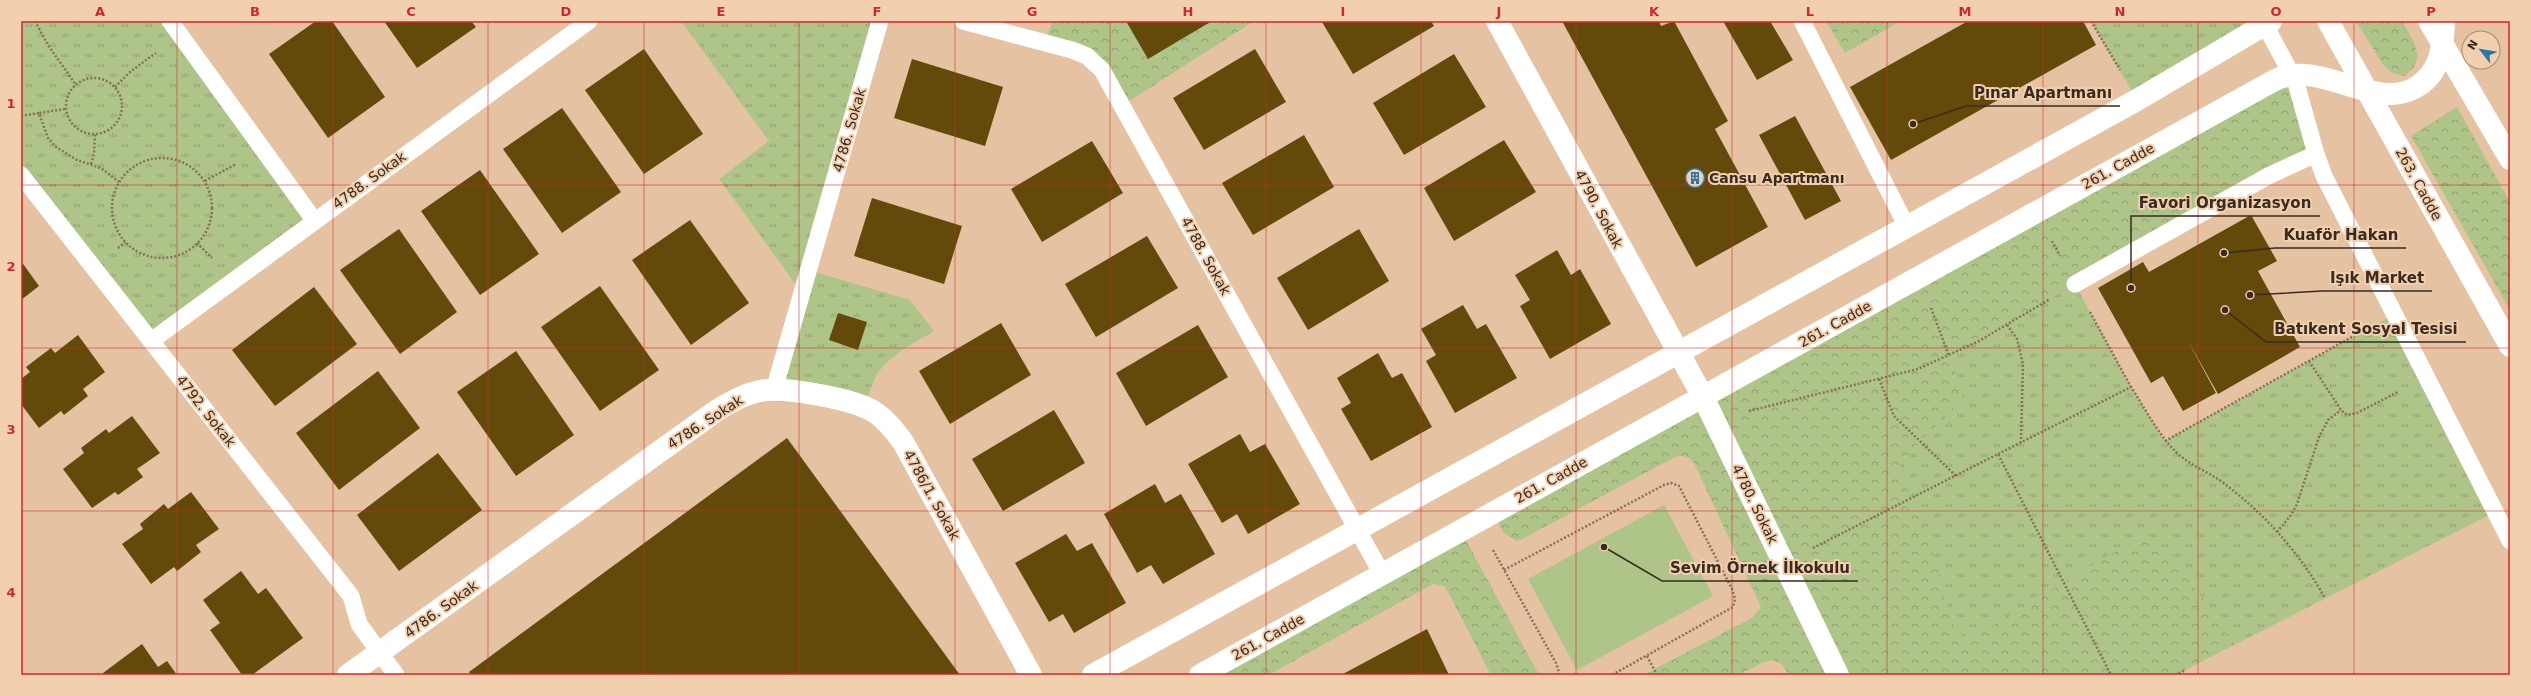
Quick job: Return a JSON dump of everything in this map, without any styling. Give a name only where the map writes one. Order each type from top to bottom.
[{"type":"street","name":"4790. Sokak","points":[[1497,21],[1677,353],[1703,397]]},
{"type":"street","name":"263. Cadde","points":[[2328,21],[2510,346]]},
{"type":"street","points":[[2429,21],[2510,159]]},
{"type":"street","name":"261. Cadde","points":[[1200,675],[1703,397],[2035,211],[2275,80],[2292,74],[2311,75],[2382,93],[2413,90],[2427,81],[2438,65],[2443,45],[2444,21]]},
{"type":"street","points":[[1093,675],[2137,100],[2266,22]]},
{"type":"street","name":"4786. Sokak","points":[[348,675],[716,411],[745,395],[774,390]]},
{"type":"street","name":"4786/1. Sokak","points":[[774,390],[842,400],[875,412],[890,426],[903,442],[1031,675]]},
{"type":"street","name":"4780. Sokak","points":[[1703,397],[1838,675]]},
{"type":"lane","points":[[170,21],[314,220]]},
{"type":"lane","name":"4788. Sokak","points":[[151,341],[314,220],[589,21]]},
{"type":"lane","name":"4786. Sokak","points":[[774,390],[880,21]]},
{"type":"lane","name":"4788. Sokak","points":[[963,21],[1072,50],[1087,56],[1102,70],[1382,574]]},
{"type":"lane","points":[[1802,21],[1907,227]]},
{"type":"lane","points":[[2266,22],[2292,74],[2301,96],[2316,154],[2324,176],[2510,541]]},
{"type":"lane","points":[[2075,284],[2270,175],[2316,154]]},
{"type":"lane","name":"4792. Sokak","points":[[21,175],[351,596],[360,624],[379,653],[396,675]]},
{"type":"path","points":[[36,21],[48,45],[76,85]]},
{"type":"path","points":[[2091,21],[2137,100]]},
{"type":"path","points":[[115,87],[141,63],[181,35]]},
{"type":"path","points":[[92,78],[109,82],[115,87],[122,104],[116,123],[109,130],[95,134],[81,131],[73,125],[65,108],[70,92],[76,85],[92,78]]},
{"type":"path","points":[[21,116],[65,108]]},
{"type":"path","points":[[39,113],[48,138],[56,147],[77,160],[91,164],[119,182]]},
{"type":"path","points":[[91,164],[94,154],[95,134]]},
{"type":"path","points":[[162,157],[178,160],[194,168],[207,186],[211,197],[212,214],[207,230],[197,243],[184,252],[169,257],[153,257],[138,252],[125,242],[116,229],[112,213],[113,197],[119,182],[130,169],[145,160],[162,157]]},
{"type":"path","points":[[2035,211],[2131,387],[2165,441],[2187,461],[2226,484],[2277,532],[2308,567],[2326,598]]},
{"type":"path","points":[[1915,279],[1930,307],[1949,356]]},
{"type":"path","points":[[1714,420],[1918,369],[1949,356],[2007,325],[2075,284]]},
{"type":"path","points":[[2165,441],[2395,314]]},
{"type":"path","points":[[2007,325],[2017,339],[2023,364],[2021,442]]},
{"type":"path","points":[[2309,361],[2341,410],[2347,415],[2354,415],[2427,377]]},
{"type":"path","points":[[1878,379],[1894,416],[1956,476]]},
{"type":"path","points":[[1784,563],[2131,387]]},
{"type":"path","points":[[2277,532],[2291,515],[2297,504],[2326,425],[2341,410]]},
{"type":"path","points":[[1998,454],[2111,675]]},
{"type":"path","points":[[1504,570],[1664,485],[1671,483],[1679,486],[1735,599],[1734,607],[1728,612],[1612,675]]},
{"type":"path","points":[[1477,522],[1556,663],[1560,675]]},
{"type":"path","points":[[1647,656],[1657,675]]},
{"type":"path","points":[[2175,675],[2186,670]]},
{"type":"green space","points":[[21,21],[170,21],[314,220],[151,341],[21,175]]},
{"type":"green space","points":[[681,21],[880,21],[808,270],[910,300],[934,331],[902,350],[881,369],[874,380],[864,408],[774,390],[802,293],[719,179],[769,141]]},
{"type":"green space","points":[[1052,21],[1254,21],[1123,105],[1102,70],[1045,43]]},
{"type":"green space","points":[[1826,21],[1901,21],[1845,53]]},
{"type":"green space","points":[[2091,21],[2263,21],[2137,100]]},
{"type":"green space","points":[[2356,21],[2402,21],[2414,43],[2416,50],[2416,63],[2412,70],[2404,76],[2392,73],[2382,63]]},
{"type":"green space","points":[[2284,75],[2316,154],[2075,284],[1979,341],[1950,356],[1962,389],[1962,394],[1959,401],[1953,410],[1912,450],[1899,469],[1935,558],[1951,623],[1963,636],[1971,637],[1979,634],[2121,548],[2135,543],[2148,543],[2154,544],[2173,555],[2234,645],[2175,675],[1789,675],[1782,664],[1773,660],[1764,662],[1738,675],[1643,675],[1752,618],[1761,607],[1694,463],[1688,457],[1675,457],[1524,538],[1516,541],[1504,533],[1493,513]]},
{"type":"green space","points":[[2457,107],[2510,202],[2510,310],[2411,136]]},
{"type":"green space","points":[[2035,211],[2131,387],[2165,441],[2395,314],[2495,512],[2175,675],[1838,675],[1915,279]]},
{"type":"green space","points":[[1664,505],[1713,596],[1577,670],[1528,579]]},
{"type":"green space","points":[[1461,531],[1539,675],[1491,675],[1448,592],[1444,586],[1433,584],[1268,675],[1200,675]]},
{"type":"building","points":[[316,21],[332,21],[385,97],[328,138],[269,54]]},
{"type":"building","points":[[384,21],[471,21],[476,27],[417,68]]},
{"type":"building","points":[[1126,21],[1212,21],[1148,59]]},
{"type":"building","points":[[1431,21],[1434,26],[1353,74],[1322,22]]},
{"type":"building","name":"Cansu Apartmanı","points":[[1562,21],[1659,21],[1661,26],[1674,21],[1728,121],[1715,129],[1768,227],[1696,267]]},
{"type":"building","points":[[1723,21],[1770,21],[1793,60],[1757,80]]},
{"type":"building","points":[[1968,21],[2083,21],[2096,45],[1891,160],[1850,87]]},
{"type":"building","points":[[644,49],[703,134],[644,174],[585,90]]},
{"type":"building","points":[[1255,49],[1286,102],[1204,150],[1173,98]]},
{"type":"building","points":[[1454,54],[1486,107],[1404,155],[1373,103]]},
{"type":"building","points":[[912,59],[1003,87],[985,146],[894,118]]},
{"type":"building","points":[[562,108],[621,192],[562,233],[503,149]]},
{"type":"building","points":[[1795,116],[1841,201],[1805,220],[1759,135]]},
{"type":"building","points":[[1304,135],[1334,187],[1253,235],[1222,183]]},
{"type":"building","points":[[1504,140],[1536,192],[1454,241],[1424,188]]},
{"type":"building","points":[[1092,141],[1123,193],[1042,242],[1011,189]]},
{"type":"building","points":[[480,170],[539,254],[480,295],[421,211]]},
{"type":"building","points":[[872,198],[962,226],[944,284],[854,256]]},
{"type":"building","points":[[2251,215],[2277,261],[2258,271],[2300,347],[2218,394],[2187,339],[2216,393],[2183,411],[2163,376],[2151,383],[2098,288],[2143,262],[2149,272]]},
{"type":"building","points":[[690,220],[749,303],[691,345],[632,260]]},
{"type":"building","points":[[399,229],[457,312],[400,354],[340,270]]},
{"type":"building","points":[[1359,229],[1389,281],[1308,330],[1277,278]]},
{"type":"building","points":[[1147,236],[1178,288],[1096,337],[1065,284]]},
{"type":"building","points":[[1557,250],[1571,275],[1580,269],[1611,324],[1550,359],[1520,306],[1530,300],[1515,275]]},
{"type":"building","points":[[21,261],[39,286],[21,300]]},
{"type":"building","points":[[600,286],[659,370],[600,411],[541,327]]},
{"type":"building","points":[[314,287],[357,344],[275,406],[232,350]]},
{"type":"building","points":[[1463,305],[1477,329],[1486,324],[1517,378],[1455,413],[1426,361],[1436,355],[1421,329]]},
{"type":"building","points":[[838,313],[867,322],[858,350],[829,340]]},
{"type":"building","points":[[1001,323],[1031,375],[950,424],[919,371]]},
{"type":"building","points":[[1198,325],[1228,377],[1146,426],[1116,373]]},
{"type":"building","points":[[78,335],[105,372],[83,389],[88,396],[64,415],[61,411],[39,428],[21,404],[21,379],[30,372],[26,367],[51,348],[55,353]]},
{"type":"building","points":[[516,351],[574,435],[516,476],[457,392]]},
{"type":"building","points":[[1378,353],[1392,378],[1402,373],[1432,427],[1371,461],[1341,409],[1351,403],[1337,378]]},
{"type":"building","points":[[378,371],[420,428],[339,490],[296,433]]},
{"type":"building","points":[[1054,410],[1085,463],[1003,511],[972,459]]},
{"type":"building","points":[[132,416],[160,453],[137,469],[143,477],[118,495],[115,492],[92,508],[63,469],[84,453],[81,448],[106,429],[109,433]]},
{"type":"building","points":[[1240,434],[1250,452],[1265,444],[1300,504],[1248,534],[1237,514],[1222,523],[1188,464]]},
{"type":"building","points":[[787,438],[960,675],[471,675],[469,672]]},
{"type":"building","points":[[438,453],[482,510],[399,571],[357,515]]},
{"type":"building","points":[[1155,484],[1165,503],[1181,494],[1215,554],[1163,584],[1151,565],[1137,573],[1104,514]]},
{"type":"building","points":[[191,492],[219,529],[196,545],[201,552],[177,571],[174,567],[151,584],[122,544],[143,529],[140,524],[164,504],[168,509]]},
{"type":"building","points":[[1066,534],[1077,551],[1092,543],[1126,603],[1074,633],[1063,614],[1049,622],[1015,563]]},
{"type":"building","points":[[241,571],[258,594],[266,588],[303,638],[252,675],[242,675],[210,630],[220,623],[203,600]]},
{"type":"building","points":[[1427,629],[1449,675],[1341,675]]},
{"type":"building","points":[[142,644],[158,667],[167,661],[177,675],[105,675],[103,673]]},
{"type":"place","name":"Pınar Apartmanı","points":[[1913,124]]},
{"type":"place","name":"Cansu Apartmanı","points":[[1695,178]]},
{"type":"place","name":"Kuaför Hakan","points":[[2224,253]]},
{"type":"place","name":"Favori Organizasyon","points":[[2131,288]]},
{"type":"place","name":"Işık Market","points":[[2250,295]]},
{"type":"place","name":"Batıkent Sosyal Tesisi","points":[[2225,310]]},
{"type":"place","name":"Sevim Örnek İlkokulu","points":[[1604,547]]}]
